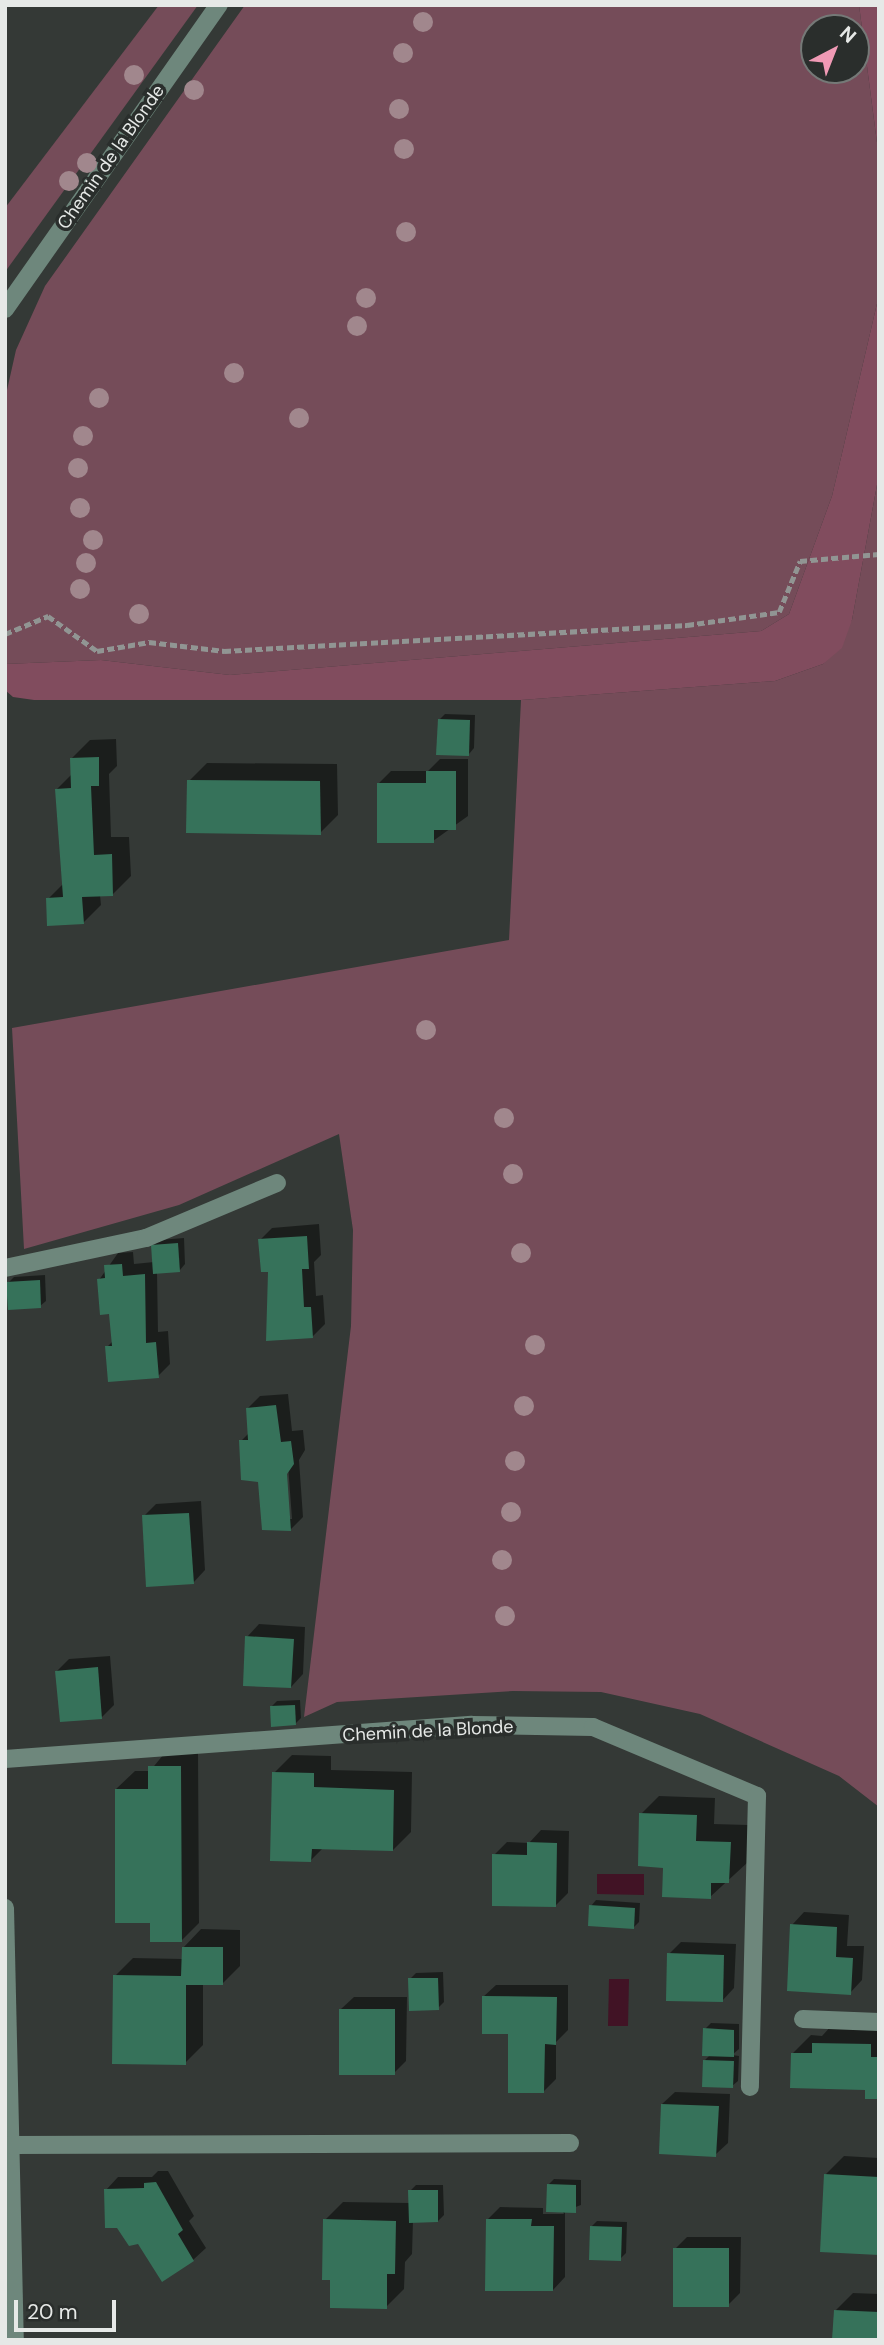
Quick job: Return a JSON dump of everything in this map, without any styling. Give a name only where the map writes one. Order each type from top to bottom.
[{"type":"street","name":"Chemin de la Blonde","points":[[5,309],[219,5]]},
{"type":"street","points":[[5,1268],[146,1238],[276,1183]]},
{"type":"street","name":"Chemin de la Blonde","points":[[5,1759],[472,1725],[593,1727],[757,1796],[750,2087]]},
{"type":"street","points":[[5,1908],[6,2059],[15,2340]]},
{"type":"street","points":[[803,2019],[879,2022]]},
{"type":"street","points":[[10,2145],[570,2143]]},
{"type":"path","points":[[5,634],[48,616],[97,651],[149,642],[224,651],[687,625],[779,612],[800,561],[879,554]]},
{"type":"shaded area","points":[[159,5],[198,5],[5,272],[5,208]]},
{"type":"shaded area","points":[[245,5],[859,5],[860,14],[800,14],[800,84],[869,84],[879,158],[879,295],[832,496],[789,614],[761,631],[230,675],[101,660],[5,664],[5,399],[16,350],[45,286]]},
{"type":"shaded area","points":[[859,5],[879,5],[879,158],[869,84],[870,14],[860,14]]},
{"type":"shaded area","points":[[879,295],[879,474],[852,620],[842,648],[823,664],[775,681],[521,700],[34,700],[13,697],[5,690],[5,664],[101,660],[230,675],[761,631],[789,614],[832,496]]},
{"type":"shaded area","points":[[879,474],[879,1807],[839,1776],[700,1714],[601,1692],[513,1691],[337,1702],[304,1717],[351,1326],[353,1230],[339,1134],[179,1205],[24,1249],[12,1028],[509,940],[521,700],[775,681],[823,664],[852,620]]},
{"type":"shaded area","points":[[597,1874],[644,1874],[644,1895],[597,1894]]},
{"type":"shaded area","points":[[609,1979],[629,1979],[628,2026],[608,2026]]},
{"type":"building","points":[[438,719],[470,720],[469,756],[436,755]]},
{"type":"building","points":[[99,757],[99,786],[91,786],[94,855],[112,854],[113,896],[82,897],[84,924],[47,926],[46,898],[63,897],[55,789],[71,788],[70,758]]},
{"type":"building","points":[[426,771],[456,771],[456,830],[434,830],[434,843],[377,843],[377,783],[426,783]]},
{"type":"building","points":[[187,780],[320,781],[321,835],[186,833]]},
{"type":"building","points":[[307,1236],[309,1269],[302,1269],[304,1307],[311,1307],[313,1338],[266,1341],[268,1272],[261,1272],[258,1239]]},
{"type":"building","points":[[178,1243],[180,1272],[153,1274],[151,1245]]},
{"type":"building","points":[[122,1264],[123,1276],[145,1274],[146,1343],[156,1342],[159,1378],[108,1382],[105,1346],[112,1346],[109,1314],[100,1315],[97,1279],[105,1278],[104,1265]]},
{"type":"building","points":[[40,1280],[41,1308],[8,1310],[6,1282]]},
{"type":"building","points":[[276,1405],[281,1442],[291,1441],[294,1464],[287,1474],[291,1531],[262,1530],[258,1482],[241,1480],[239,1440],[248,1440],[246,1408]]},
{"type":"building","points":[[189,1513],[194,1584],[146,1587],[142,1515]]},
{"type":"building","points":[[245,1636],[294,1639],[291,1688],[243,1686]]},
{"type":"building","points":[[98,1667],[102,1719],[60,1722],[55,1671]]},
{"type":"building","points":[[295,1705],[296,1725],[271,1727],[270,1706]]},
{"type":"building","points":[[148,1766],[181,1766],[182,1942],[150,1942],[150,1923],[115,1923],[115,1789],[148,1789]]},
{"type":"building","points":[[272,1772],[314,1773],[314,1787],[394,1790],[393,1851],[312,1849],[311,1862],[270,1861]]},
{"type":"building","points":[[639,1813],[697,1815],[696,1841],[731,1842],[729,1883],[711,1883],[711,1899],[662,1897],[663,1868],[638,1866]]},
{"type":"building","points":[[527,1842],[557,1843],[556,1907],[492,1906],[492,1854],[527,1855]]},
{"type":"building","points":[[589,1905],[635,1908],[634,1929],[588,1926]]},
{"type":"building","points":[[790,1924],[837,1927],[836,1957],[853,1958],[851,1995],[787,1991]]},
{"type":"building","points":[[182,1947],[223,1947],[223,1985],[186,1985],[186,2065],[112,2064],[113,1975],[181,1976]]},
{"type":"building","points":[[667,1953],[724,1955],[723,2002],[666,2001]]},
{"type":"building","points":[[408,1978],[438,1978],[439,2010],[409,2011]]},
{"type":"building","points":[[482,1996],[557,1997],[556,2045],[545,2044],[544,2093],[508,2093],[508,2034],[482,2034]]},
{"type":"building","points":[[339,2009],[395,2009],[395,2075],[339,2075]]},
{"type":"building","points":[[703,2028],[734,2030],[734,2057],[702,2056]]},
{"type":"building","points":[[812,2043],[871,2044],[871,2057],[879,2057],[879,2099],[865,2099],[865,2090],[790,2088],[791,2053],[812,2053]]},
{"type":"building","points":[[703,2060],[734,2061],[733,2088],[702,2087]]},
{"type":"building","points":[[661,2104],[719,2106],[716,2157],[659,2154]]},
{"type":"building","points":[[824,2174],[879,2177],[879,2255],[820,2252]]},
{"type":"building","points":[[156,2182],[183,2230],[178,2234],[194,2261],[162,2282],[138,2244],[129,2246],[117,2228],[105,2228],[104,2189],[144,2188],[144,2183]]},
{"type":"building","points":[[547,2184],[576,2185],[576,2213],[546,2212]]},
{"type":"building","points":[[408,2190],[438,2190],[438,2222],[409,2223]]},
{"type":"building","points":[[323,2219],[396,2221],[395,2274],[387,2274],[387,2309],[330,2308],[330,2280],[322,2280]]},
{"type":"building","points":[[486,2219],[532,2219],[531,2226],[554,2226],[553,2291],[485,2291]]},
{"type":"building","points":[[590,2226],[622,2227],[621,2261],[589,2260]]},
{"type":"building","points":[[673,2248],[729,2248],[729,2307],[673,2307]]},
{"type":"building","points":[[834,2310],[879,2312],[879,2340],[832,2340]]}]
